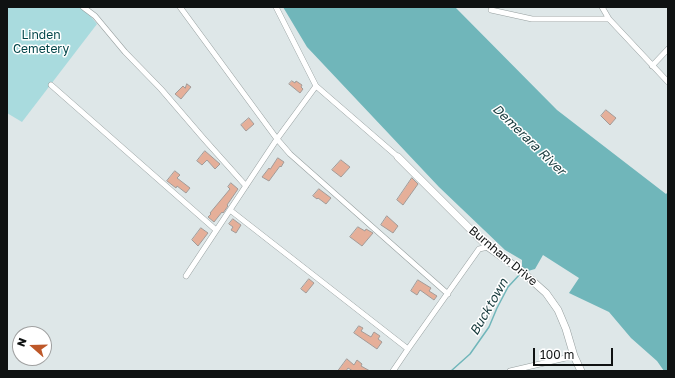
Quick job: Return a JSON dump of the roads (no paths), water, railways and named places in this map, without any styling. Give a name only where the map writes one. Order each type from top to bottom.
[{"type":"street","points":[[82,7],[95,16],[125,52],[161,89],[246,186]]},
{"type":"street","points":[[180,7],[277,139],[290,154],[448,294]]},
{"type":"street","points":[[276,7],[316,86],[398,157]]},
{"type":"street","points":[[602,7],[609,19],[668,82]]},
{"type":"street","points":[[491,10],[532,19],[609,19]]},
{"type":"street","points":[[652,66],[668,49]]},
{"type":"street","points":[[51,85],[216,230]]},
{"type":"street","points":[[186,276],[277,139],[316,86]]},
{"type":"street","name":"Burnham Drive","points":[[398,157],[488,247],[526,274],[546,293],[558,310],[566,329],[574,356],[581,371]]},
{"type":"street","points":[[230,210],[408,349]]},
{"type":"street","points":[[393,371],[479,249],[488,247]]},
{"type":"street","points":[[510,371],[574,356]]},
{"type":"water","name":"Demerara River","points":[[283,7],[455,7],[557,110],[666,194],[668,192],[668,371],[664,371],[657,361],[631,338],[609,312],[569,293],[579,278],[543,255],[535,269],[528,271],[522,267],[522,260],[505,250],[439,187],[307,47]]},
{"type":"waterway","name":"Bucktown","points":[[451,371],[470,354],[489,327],[508,287],[521,273]]},
{"type":"park label","name":"Linden Cemetery","points":[[41,42]]}]
